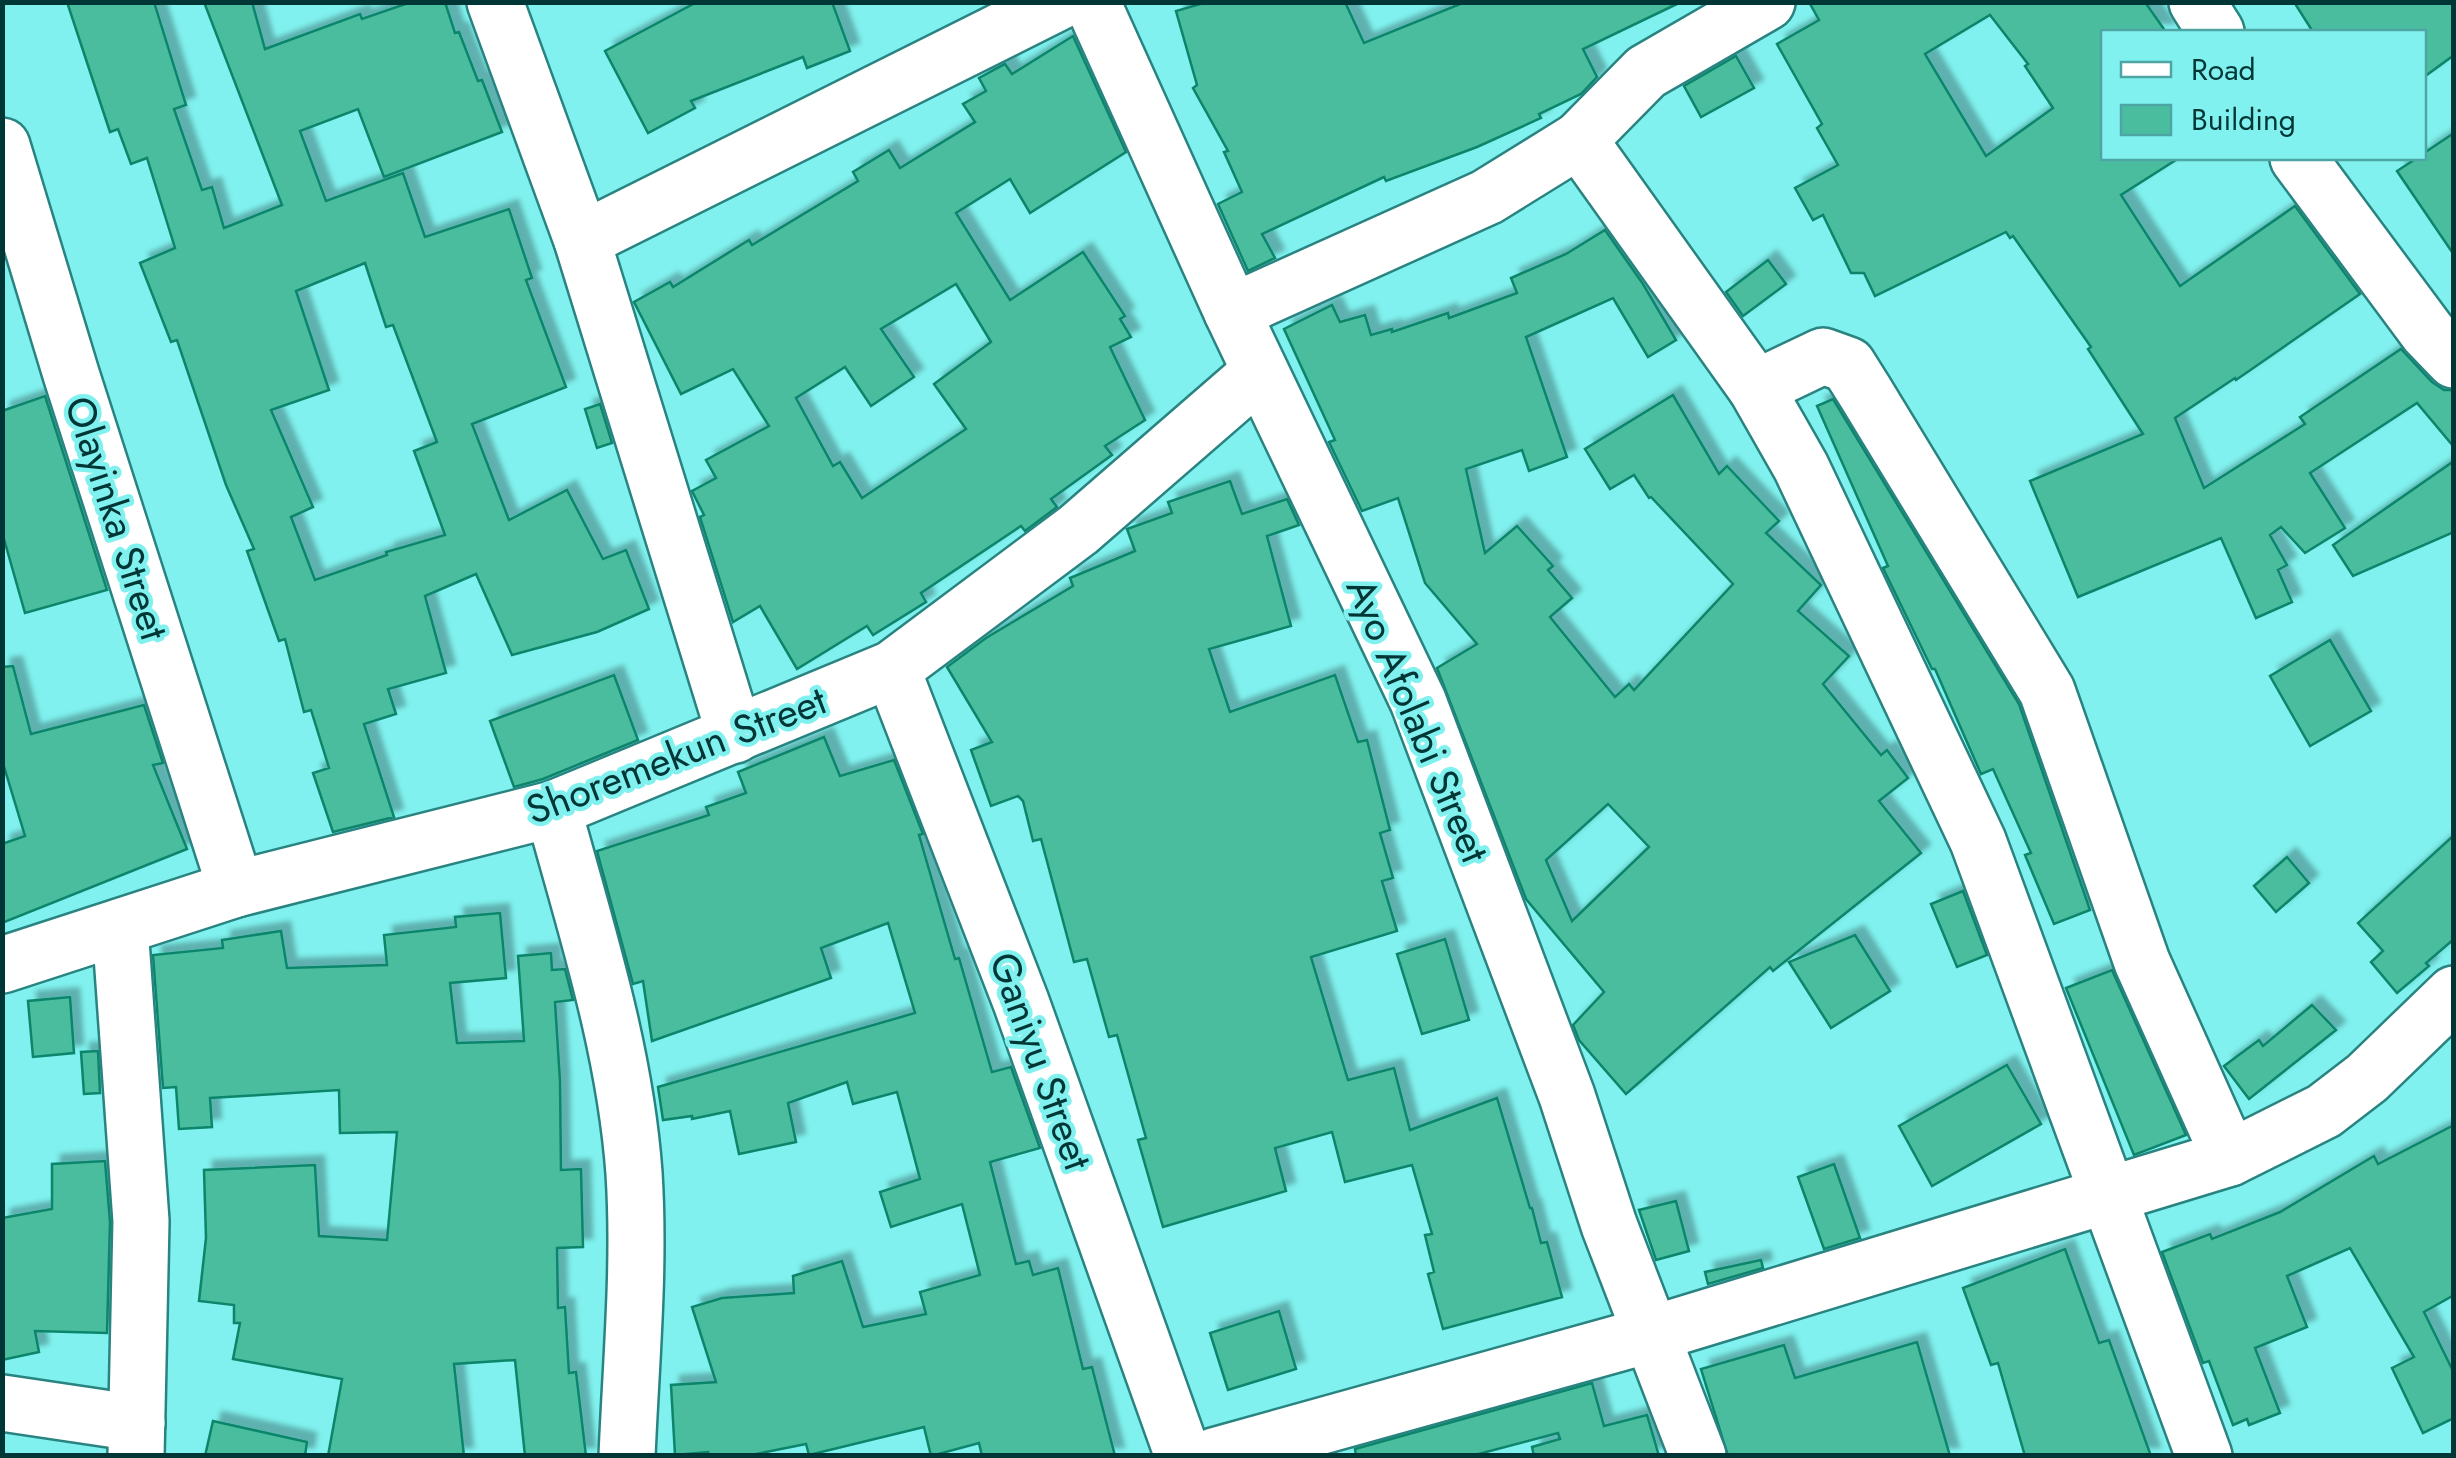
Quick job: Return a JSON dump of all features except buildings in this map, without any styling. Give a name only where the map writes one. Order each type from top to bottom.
[{"type":"street","points":[[495,2],[582,240],[735,735]]},
{"type":"street","points":[[582,240],[1059,2]]},
{"type":"street","name":"Ayo Afolabi Street","points":[[1092,2],[1232,312],[1418,701],[1560,1077],[1609,1226],[1698,1456]]},
{"type":"street","points":[[1232,312],[1487,197],[1579,140],[1646,72],[1768,2]]},
{"type":"street","points":[[2197,2],[2215,30]]},
{"type":"street","points":[[1579,140],[1756,388],[1801,468],[1978,840],[2204,1456]]},
{"type":"street","name":"Olayinka Street","points":[[2,146],[236,889]]},
{"type":"street","points":[[2299,160],[2428,332],[2454,360]]},
{"type":"street","points":[[1756,388],[1823,356],[1848,365],[1875,408],[2047,691],[2142,962],[2230,1158]]},
{"type":"street","name":"Shoremekun Street","points":[[2,965],[236,889],[553,809],[892,669],[1078,530],[1260,372]]},
{"type":"street","name":"Ganiyu Street","points":[[892,669],[1021,1002],[1183,1456]]},
{"type":"street","points":[[553,809],[606,1002],[624,1091],[634,1174],[627,1456]]},
{"type":"street","points":[[2,1404],[137,1439],[141,1221],[120,926]]},
{"type":"street","points":[[1214,1456],[1652,1334],[2230,1158],[2324,1112],[2367,1078],[2454,994]]}]
